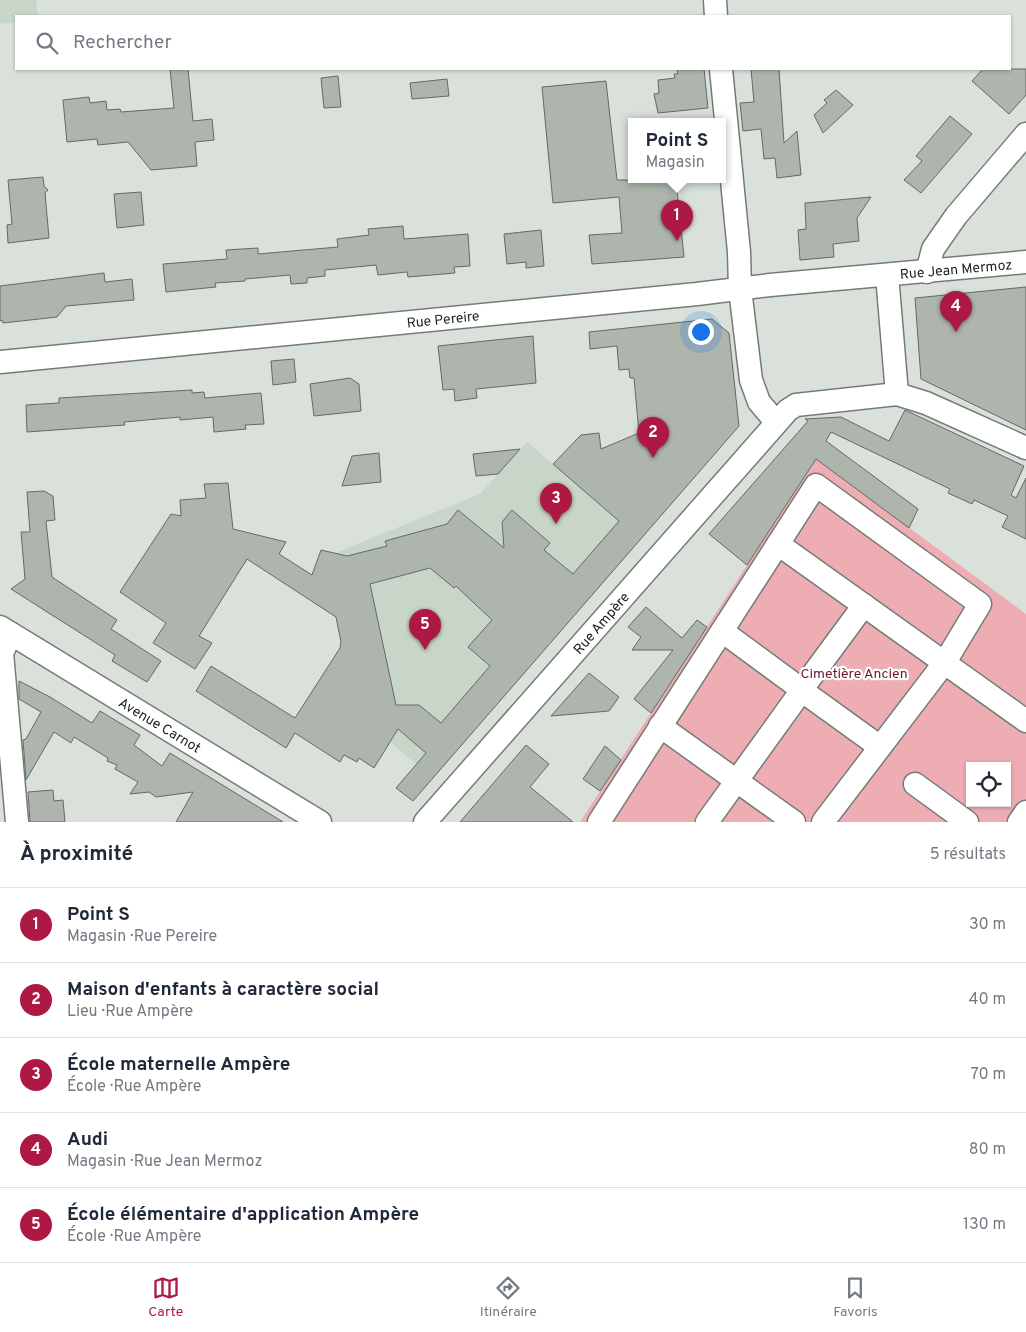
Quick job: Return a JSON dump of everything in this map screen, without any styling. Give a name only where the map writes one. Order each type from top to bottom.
[{"type":"street","points":[[715,0],[716,15]]},
{"type":"street","points":[[721,70],[726,118]]},
{"type":"street","points":[[726,120],[739,252],[740,289],[751,380],[764,396],[776,422]]},
{"type":"street","points":[[927,272],[933,249],[956,216],[1026,134]]},
{"type":"street","name":"Rue Jean Mermoz","points":[[887,275],[1026,262]]},
{"type":"street","points":[[887,275],[888,360],[897,394],[926,403],[1026,448]]},
{"type":"street","name":"Rue Pereire","points":[[0,362],[887,275]]},
{"type":"street","name":"Rue Ampère","points":[[425,822],[776,422],[796,405],[897,394]]},
{"type":"street","points":[[599,822],[816,485],[980,604],[945,662],[823,822]]},
{"type":"street","points":[[778,544],[1026,721]]},
{"type":"street","points":[[706,822],[864,605]]},
{"type":"street","points":[[6,630],[2,653],[17,822]]},
{"type":"street","name":"Avenue Carnot","points":[[6,630],[320,822]]},
{"type":"street","points":[[722,631],[880,747]]},
{"type":"street","points":[[660,726],[794,822]]},
{"type":"street","points":[[915,784],[967,822]]},
{"type":"street","points":[[1019,822],[1026,812]]},
{"type":"shaded area","points":[[0,0],[36,0],[38,15],[15,15],[15,22],[0,24]]},
{"type":"shaded area","points":[[527,442],[641,539],[434,777],[402,753],[367,718],[335,553],[480,494]]},
{"type":"green space","name":"Cimetière Ancien","points":[[816,459],[1026,614],[1026,822],[580,822]]},
{"type":"building","points":[[1026,69],[1026,95],[1009,114],[972,81],[982,70]]},
{"type":"building","points":[[170,70],[188,70],[193,121],[212,119],[214,140],[195,142],[197,166],[151,170],[128,142],[98,145],[97,139],[67,142],[63,100],[89,97],[90,103],[106,101],[107,110],[120,109],[121,112],[174,108]]},
{"type":"building","points":[[677,70],[704,70],[708,108],[658,113],[654,94],[659,93],[658,80],[675,78],[674,74],[678,74]]},
{"type":"building","points":[[751,70],[779,70],[784,143],[797,131],[801,175],[777,178],[775,158],[764,159],[761,129],[743,131],[740,103],[754,102]]},
{"type":"building","points":[[338,76],[341,107],[324,108],[321,78]]},
{"type":"building","points":[[447,79],[449,96],[412,99],[410,83]]},
{"type":"building","points":[[606,81],[617,180],[628,180],[628,183],[676,183],[684,257],[592,264],[589,235],[622,233],[619,197],[553,203],[542,87]]},
{"type":"building","points":[[836,90],[853,105],[823,133],[814,115],[827,103],[824,100]]},
{"type":"building","points":[[950,116],[972,134],[921,193],[904,180],[922,161],[916,156]]},
{"type":"building","points":[[43,177],[44,186],[48,190],[45,193],[49,238],[8,243],[7,225],[12,224],[8,180]]},
{"type":"building","points":[[141,192],[144,225],[117,228],[114,194]]},
{"type":"building","points":[[871,197],[857,218],[859,241],[833,244],[834,257],[800,260],[798,230],[806,229],[805,203]]},
{"type":"building","points":[[403,226],[404,239],[468,234],[470,266],[454,267],[455,273],[408,277],[407,272],[378,275],[376,265],[325,270],[325,276],[307,278],[307,283],[291,284],[290,275],[215,283],[216,287],[166,292],[163,264],[227,259],[226,250],[258,248],[258,254],[338,247],[337,239],[369,235],[368,229]]},
{"type":"building","points":[[541,230],[544,266],[526,268],[526,262],[507,264],[504,234]]},
{"type":"building","points":[[104,273],[105,282],[132,279],[134,300],[66,306],[57,317],[3,323],[2,320],[0,321],[0,286]]},
{"type":"building","points":[[1026,287],[1026,430],[921,379],[915,298]]},
{"type":"building","points":[[712,319],[729,333],[739,426],[413,801],[396,788],[426,753],[398,729],[374,768],[359,758],[357,762],[344,755],[340,762],[295,733],[286,748],[196,691],[211,666],[295,718],[340,648],[341,642],[336,617],[247,559],[199,636],[212,643],[195,669],[153,643],[166,623],[120,592],[171,514],[181,516],[180,500],[206,498],[204,484],[228,483],[233,529],[286,542],[279,554],[312,575],[321,550],[347,556],[387,546],[385,541],[447,524],[458,510],[504,548],[502,522],[512,510],[550,543],[544,550],[573,574],[619,521],[553,464],[581,435],[599,433],[601,449],[639,433],[634,378],[630,378],[629,369],[619,370],[617,346],[590,349],[589,332]],"holes":[[[430,568],[454,588],[456,586],[492,620],[468,647],[490,666],[441,723],[419,705],[396,705],[370,584]]]},
{"type":"building","points":[[533,336],[536,383],[476,389],[477,398],[455,401],[454,389],[443,390],[438,346]]},
{"type":"building","points":[[294,359],[296,382],[273,385],[271,361]]},
{"type":"building","points":[[350,378],[359,384],[361,411],[314,416],[310,384]]},
{"type":"building","points":[[192,390],[192,393],[204,392],[205,398],[261,393],[264,424],[245,425],[246,429],[214,432],[213,417],[180,420],[180,417],[124,422],[125,425],[27,432],[26,405],[59,403],[59,398]]},
{"type":"building","points":[[905,410],[1024,466],[1011,495],[1016,498],[1026,478],[1026,539],[1002,527],[1008,516],[974,500],[972,504],[948,493],[950,489],[831,432],[826,441],[918,509],[909,528],[816,459],[747,565],[709,534],[808,421],[805,419],[841,417],[889,441]]},
{"type":"building","points":[[520,449],[498,474],[476,476],[473,454]]},
{"type":"building","points":[[379,453],[381,482],[342,486],[352,456]]},
{"type":"building","points":[[44,491],[53,496],[55,520],[46,521],[52,577],[117,620],[111,629],[161,661],[147,682],[112,661],[115,655],[11,589],[25,579],[21,532],[30,532],[27,492]]},
{"type":"building","points":[[646,607],[682,638],[697,620],[707,627],[651,713],[634,699],[673,650],[632,650],[641,637],[628,627]]},
{"type":"building","points":[[589,673],[619,697],[609,711],[551,716]]},
{"type":"building","points":[[19,681],[50,697],[92,723],[100,711],[140,735],[134,745],[162,766],[170,753],[283,822],[176,822],[193,792],[156,797],[149,792],[130,794],[138,782],[115,769],[117,765],[107,761],[108,758],[74,737],[71,743],[54,732],[26,780],[23,740],[26,739],[41,712],[19,699]]},
{"type":"building","points":[[526,745],[549,764],[530,787],[573,822],[460,822]]},
{"type":"building","points":[[605,746],[621,760],[600,791],[583,779]]},
{"type":"building","points":[[53,790],[54,801],[63,800],[65,822],[30,822],[28,792]]},
{"type":"place","name":"Point S","points":[[677,241]]},
{"type":"place","name":"Audi","points":[[956,332]]},
{"type":"place","name":"Maison d'enfants à caractère social","points":[[653,458]]},
{"type":"place","name":"École maternelle Ampère","points":[[556,524]]},
{"type":"place","name":"École élémentaire d'application Ampère","points":[[425,650]]}]
